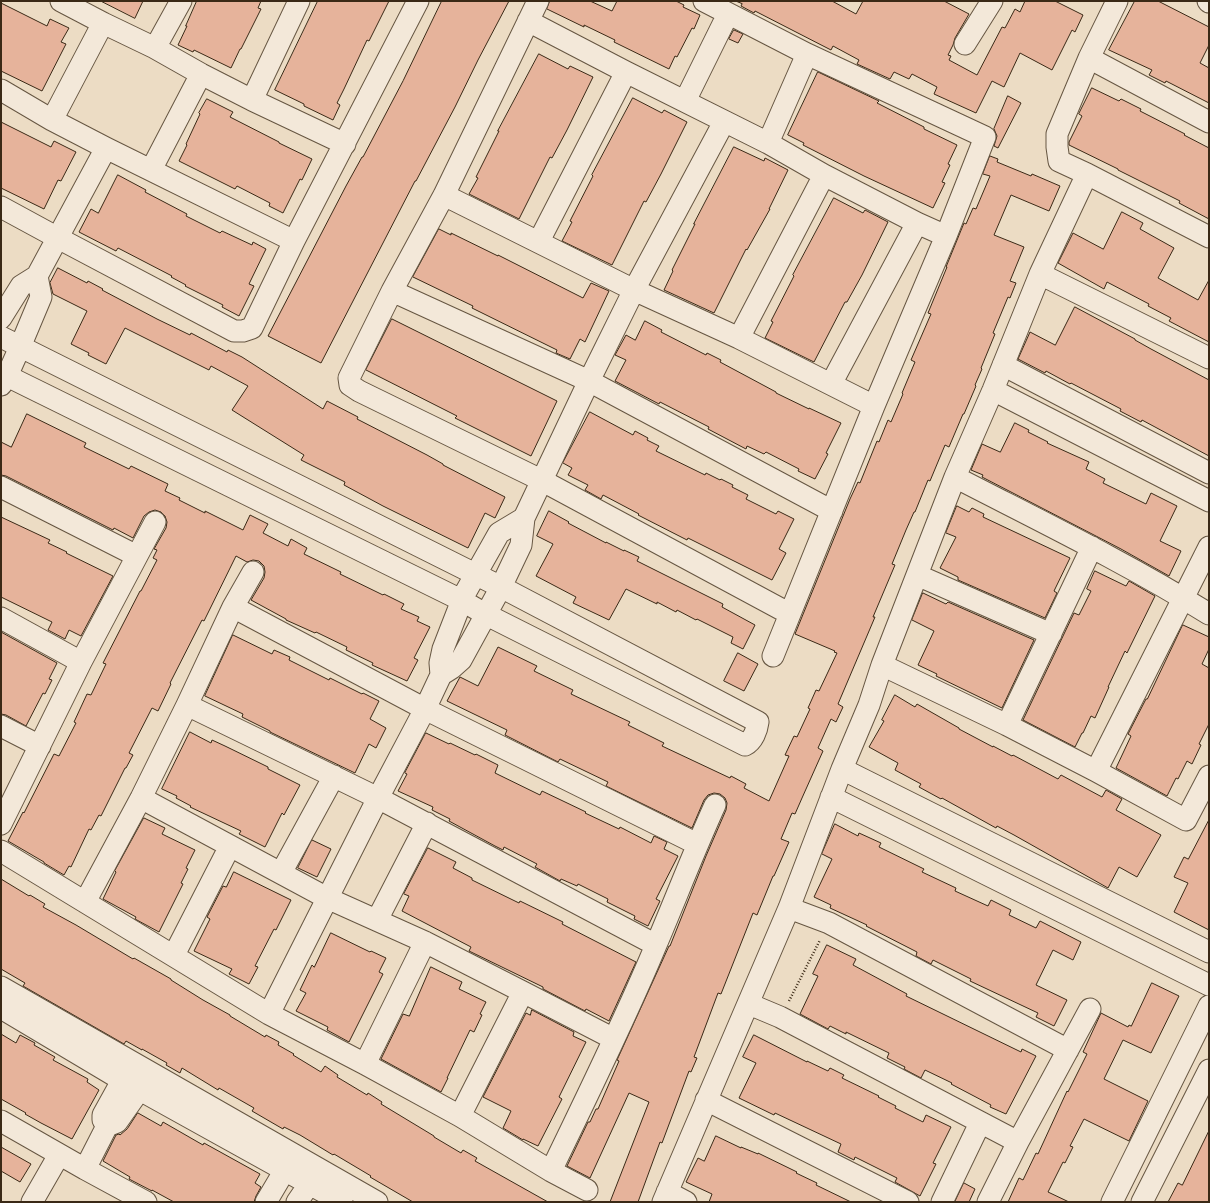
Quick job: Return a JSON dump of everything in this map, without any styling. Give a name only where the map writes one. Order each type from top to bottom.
[{"type":"street","points":[[61,1],[155,48],[252,100],[344,144]]},
{"type":"street","points":[[155,48],[181,1]]},
{"type":"street","points":[[252,100],[299,1]]},
{"type":"street","points":[[1,207],[234,331],[243,331],[252,328],[294,241],[418,1]]},
{"type":"street","points":[[538,1],[444,195],[392,291],[349,378],[350,385],[359,391],[542,480],[790,614]]},
{"type":"street","points":[[704,1],[807,54],[985,137],[946,236],[874,406],[773,656]]},
{"type":"street","points":[[965,44],[992,1]]},
{"type":"street","points":[[1117,1],[1089,58],[1057,134],[1059,161],[1209,237]]},
{"type":"street","points":[[685,101],[728,14]]},
{"type":"street","points":[[528,22],[768,143],[824,175],[917,223],[946,236]]},
{"type":"street","points":[[52,120],[103,23]]},
{"type":"street","points":[[768,143],[807,54]]},
{"type":"street","points":[[1089,58],[1209,122]]},
{"type":"street","points":[[539,241],[626,72]]},
{"type":"street","points":[[151,170],[201,74]]},
{"type":"street","points":[[1,90],[52,120],[106,148],[294,241]]},
{"type":"street","points":[[441,675],[461,660],[492,603],[521,544],[524,518],[589,381],[634,290],[724,122]]},
{"type":"street","points":[[1,318],[21,286],[37,276],[106,148]]},
{"type":"street","points":[[686,1202],[665,1197],[789,908],[836,783],[869,705],[882,665],[955,477],[993,390],[1040,274],[1087,174]]},
{"type":"street","points":[[739,338],[824,175]]},
{"type":"street","points":[[444,195],[539,241],[634,290],[739,338],[874,406]]},
{"type":"street","points":[[831,384],[917,223]]},
{"type":"street","points":[[1040,274],[1209,358]]},
{"type":"street","points":[[1,337],[20,347],[467,589],[745,745],[748,744],[752,738],[758,722],[492,603],[467,589],[3,378],[20,347],[41,297],[37,276]]},
{"type":"street","points":[[392,291],[589,381],[832,511]]},
{"type":"street","points":[[1003,365],[1209,473]]},
{"type":"street","points":[[993,390],[1209,501]]},
{"type":"street","points":[[955,477],[1092,547],[1184,598],[1209,614]]},
{"type":"street","points":[[1,487],[137,556]]},
{"type":"street","points":[[269,1014],[441,675],[440,663],[442,648],[467,589],[499,533],[524,518]]},
{"type":"street","points":[[1,824],[81,662],[155,522]]},
{"type":"street","points":[[1007,725],[1092,547]]},
{"type":"street","points":[[1096,771],[1209,547]]},
{"type":"street","points":[[85,902],[187,705],[233,607],[253,572]]},
{"type":"street","points":[[917,575],[1050,634]]},
{"type":"street","points":[[233,607],[425,709],[697,844]]},
{"type":"street","points":[[1,618],[81,662]]},
{"type":"street","points":[[882,665],[1007,725],[1186,820],[1209,776]]},
{"type":"street","points":[[187,705],[427,823],[656,945]]},
{"type":"street","points":[[1,726],[40,746]]},
{"type":"street","points":[[281,873],[334,776]]},
{"type":"street","points":[[836,783],[1209,952]]},
{"type":"street","points":[[836,783],[1209,985]]},
{"type":"street","points":[[140,798],[327,898],[425,942],[614,1039]]},
{"type":"street","points":[[551,1170],[614,1039],[656,945],[697,844],[715,805]]},
{"type":"street","points":[[377,920],[427,823]]},
{"type":"street","points":[[174,956],[230,846]]},
{"type":"street","points":[[1,851],[269,1014],[366,1064],[460,1116],[587,1190]]},
{"type":"street","points":[[789,908],[829,923],[1068,1050]]},
{"type":"street","points":[[366,1064],[425,942]]},
{"type":"street","points":[[1,986],[127,1071]]},
{"type":"street","points":[[460,1116],[523,992]]},
{"type":"street","points":[[749,1004],[780,1017],[1018,1142]]},
{"type":"street","points":[[1112,1202],[1209,1006]]},
{"type":"street","points":[[1,1008],[127,1071],[314,1176],[377,1202]]},
{"type":"street","points":[[988,1202],[1018,1142],[1090,1009]]},
{"type":"street","points":[[1142,1202],[1209,1070]]},
{"type":"street","points":[[107,1126],[103,1120],[103,1115],[127,1071]]},
{"type":"street","points":[[85,1169],[107,1126],[118,1122],[146,1082]]},
{"type":"street","points":[[706,1100],[908,1202]]},
{"type":"street","points":[[1,1120],[85,1169],[146,1202]]},
{"type":"street","points":[[942,1202],[980,1122]]},
{"type":"street","points":[[32,1202],[59,1154]]},
{"type":"street","points":[[266,1202],[290,1162]]},
{"type":"street","points":[[297,1202],[314,1176]]},
{"type":"street","points":[[314,1176],[342,1202]]},
{"type":"path","points":[[780,1017],[829,923]]},
{"type":"building","points":[[101,1],[143,1],[135,18]]},
{"type":"building","points":[[197,1],[261,1],[258,8],[261,9],[231,68],[194,50],[193,52],[178,45]]},
{"type":"building","points":[[318,1],[389,1],[369,41],[367,40],[337,103],[340,105],[333,120],[275,90]]},
{"type":"building","points":[[442,1],[509,1],[321,363],[268,336],[346,186],[403,81]]},
{"type":"building","points":[[550,1],[590,1],[612,11],[617,1],[676,1],[684,5],[683,7],[700,15],[694,29],[692,28],[669,69],[614,42],[615,40],[547,9]]},
{"type":"building","points":[[736,1],[832,1],[856,14],[863,1],[944,1],[969,14],[955,38],[948,55],[951,56],[949,60],[977,75],[1002,27],[1005,28],[1015,9],[1020,12],[1025,1],[1055,1],[1083,15],[1075,32],[1072,30],[1052,70],[1020,53],[1004,87],[992,81],[976,113],[934,94],[937,87],[912,74],[909,79],[894,72],[890,79],[857,64],[859,60],[833,46],[831,50],[755,11],[754,13],[741,6],[742,4]]},
{"type":"building","points":[[1135,1],[1158,1],[1209,27],[1209,45],[1200,63],[1209,68],[1209,103],[1166,81],[1165,83],[1149,75],[1152,70],[1109,50]]},
{"type":"building","points":[[1,3],[47,26],[50,19],[69,28],[61,42],[66,44],[42,91],[1,71]]},
{"type":"building","points":[[734,30],[743,34],[738,43],[729,39]]},
{"type":"building","points":[[539,54],[568,69],[570,66],[593,77],[567,130],[552,158],[550,157],[519,219],[469,194],[478,178],[476,177],[498,131]]},
{"type":"building","points":[[818,72],[879,101],[877,103],[957,145],[948,164],[950,165],[942,182],[945,183],[933,208],[864,176],[803,145],[804,143],[788,135]]},
{"type":"building","points":[[1092,88],[1119,101],[1121,99],[1141,109],[1140,111],[1209,148],[1209,219],[1179,203],[1180,201],[1069,145],[1069,142],[1082,116],[1079,114]]},
{"type":"building","points":[[1008,96],[1021,103],[998,148],[994,146],[997,136],[994,129]]},
{"type":"building","points":[[633,98],[662,113],[664,110],[687,122],[646,202],[644,201],[612,265],[562,241],[572,222],[570,221],[593,176],[592,175]]},
{"type":"building","points":[[207,99],[233,112],[230,117],[312,159],[283,213],[269,206],[270,203],[237,186],[235,189],[179,161],[200,114],[199,113]]},
{"type":"building","points":[[1,122],[51,147],[54,141],[76,152],[61,181],[58,180],[44,209],[1,188]]},
{"type":"building","points":[[734,147],[764,161],[765,158],[788,170],[770,209],[747,250],[746,249],[714,313],[664,290],[694,224]]},
{"type":"building","points":[[990,156],[998,159],[997,162],[1031,176],[1032,174],[1060,186],[1049,211],[1011,195],[994,235],[1024,247],[1010,281],[1016,283],[1010,298],[1008,297],[993,333],[995,334],[981,368],[982,369],[975,385],[976,386],[949,447],[945,445],[930,481],[928,480],[906,530],[892,564],[895,565],[873,617],[875,617],[838,704],[843,707],[836,722],[831,719],[818,748],[823,751],[795,814],[792,813],[781,839],[789,842],[757,915],[753,913],[721,994],[718,993],[694,1057],[697,1058],[691,1072],[689,1071],[662,1143],[660,1142],[638,1202],[610,1202],[649,1102],[629,1093],[590,1178],[567,1166],[588,1122],[590,1122],[596,1109],[598,1109],[619,1061],[617,1060],[670,946],[726,810],[727,803],[725,798],[720,794],[714,793],[708,795],[704,800],[692,828],[606,786],[608,782],[560,759],[558,762],[505,735],[507,730],[447,701],[460,677],[478,686],[498,647],[537,666],[534,671],[573,690],[571,694],[630,722],[628,725],[664,743],[662,746],[730,778],[731,776],[746,784],[744,788],[769,801],[789,756],[785,755],[794,736],[797,737],[810,709],[808,708],[816,690],[819,691],[837,653],[795,634],[850,499],[858,482],[860,483],[877,441],[879,442],[888,420],[891,422],[903,394],[902,393],[915,362],[911,360],[931,314],[928,313],[946,267],[964,223],[966,224],[973,208],[976,209],[990,176],[983,174]]},
{"type":"building","points":[[118,175],[146,190],[145,192],[187,214],[186,216],[220,233],[222,231],[252,245],[253,242],[266,249],[249,284],[254,286],[239,316],[222,307],[223,305],[185,286],[186,285],[171,277],[172,276],[118,248],[116,251],[79,232],[91,209],[98,213]]},
{"type":"building","points":[[834,198],[863,213],[865,210],[888,222],[862,275],[847,302],[845,302],[814,362],[765,338],[773,322],[771,321],[794,276],[793,275]]},
{"type":"building","points":[[1122,212],[1143,223],[1140,229],[1174,248],[1158,278],[1198,300],[1209,280],[1209,342],[1169,321],[1171,318],[1148,306],[1149,304],[1107,282],[1104,289],[1058,263],[1073,233],[1103,249]]},
{"type":"building","points":[[439,229],[498,255],[583,298],[591,283],[609,291],[585,342],[580,339],[570,359],[556,353],[557,350],[472,308],[473,306],[413,277]]},
{"type":"building","points":[[58,268],[87,283],[88,281],[103,289],[102,290],[190,335],[191,333],[227,352],[228,350],[242,357],[323,409],[327,401],[358,417],[357,419],[505,497],[495,518],[485,513],[468,548],[383,506],[344,485],[345,482],[301,460],[304,455],[232,410],[248,386],[211,366],[209,370],[125,328],[106,364],[88,355],[89,353],[71,344],[87,311],[53,294],[50,283]]},
{"type":"building","points":[[1075,307],[1209,380],[1209,456],[1142,420],[1141,422],[1120,411],[1121,409],[1071,383],[1070,384],[1046,371],[1045,373],[1018,359],[1030,332],[1055,345]]},
{"type":"building","points":[[392,319],[557,401],[531,456],[455,418],[457,416],[366,370]]},
{"type":"building","points":[[645,321],[662,330],[661,332],[706,355],[707,353],[721,360],[720,362],[776,393],[841,423],[826,453],[828,454],[815,479],[766,452],[764,454],[747,446],[746,449],[708,429],[709,427],[660,402],[659,404],[615,381],[626,360],[615,355],[626,335],[635,340]]},
{"type":"building","points":[[590,412],[633,435],[635,431],[648,438],[647,440],[659,446],[656,451],[705,475],[706,473],[733,485],[732,487],[748,495],[746,499],[776,514],[778,511],[794,519],[779,549],[786,553],[772,580],[688,538],[687,540],[603,495],[601,499],[585,490],[588,485],[568,475],[572,468],[563,463]]},
{"type":"building","points":[[27,414],[86,443],[84,447],[129,469],[131,466],[168,484],[165,491],[205,513],[205,511],[243,530],[250,515],[268,524],[263,533],[288,546],[291,539],[307,548],[304,554],[341,572],[340,574],[404,604],[401,609],[419,617],[417,621],[430,627],[414,658],[418,660],[407,681],[372,665],[373,663],[346,650],[347,647],[286,620],[251,600],[264,578],[264,566],[259,561],[253,560],[247,562],[236,556],[204,621],[202,620],[170,683],[171,684],[158,711],[152,708],[129,753],[133,755],[101,816],[99,815],[91,830],[89,829],[71,867],[69,866],[64,875],[8,841],[54,754],[59,756],[76,723],[74,722],[87,694],[91,695],[106,664],[103,663],[157,560],[153,558],[157,550],[154,549],[166,528],[167,522],[165,516],[161,512],[155,510],[149,512],[144,516],[133,538],[114,528],[113,530],[6,476],[1,475],[1,442],[11,447]]},
{"type":"building","points":[[1015,423],[1029,430],[1028,432],[1048,442],[1047,443],[1089,462],[1086,469],[1105,479],[1103,483],[1146,504],[1151,493],[1177,506],[1160,541],[1181,551],[1169,576],[1121,549],[982,477],[983,475],[971,470],[982,444],[1000,452]]},
{"type":"building","points":[[957,506],[969,512],[972,508],[984,514],[983,517],[1070,558],[1054,591],[1057,593],[1045,618],[958,580],[958,577],[940,568],[956,537],[946,533]]},
{"type":"building","points":[[549,511],[606,543],[639,557],[637,561],[723,604],[722,607],[755,625],[743,649],[731,643],[733,637],[677,610],[676,612],[626,589],[609,620],[573,603],[576,597],[536,576],[553,544],[537,536]]},
{"type":"building","points":[[1,517],[50,540],[48,543],[113,576],[81,636],[69,630],[65,639],[48,630],[52,622],[1,597]]},
{"type":"building","points":[[1095,571],[1126,586],[1129,581],[1155,596],[1127,653],[1125,651],[1095,718],[1091,716],[1075,747],[1023,720],[1074,613],[1079,615],[1091,591],[1087,589]]},
{"type":"building","points":[[923,593],[946,604],[948,602],[1034,640],[1002,708],[936,676],[937,674],[918,665],[934,631],[912,620]]},
{"type":"building","points":[[1183,625],[1209,637],[1209,649],[1202,664],[1209,668],[1209,724],[1199,744],[1201,745],[1192,764],[1187,761],[1167,796],[1116,768],[1131,736],[1128,734]]},
{"type":"building","points":[[1,632],[57,663],[49,679],[52,680],[45,694],[43,693],[26,726],[6,715],[1,714]]},
{"type":"building","points":[[233,635],[272,654],[274,650],[290,657],[289,660],[329,680],[330,678],[379,701],[370,719],[386,728],[376,748],[369,744],[355,773],[270,732],[242,717],[243,714],[205,696]]},
{"type":"building","points":[[738,653],[758,664],[744,691],[724,681]]},
{"type":"building","points":[[895,695],[915,707],[917,704],[959,729],[1058,779],[1061,775],[1102,797],[1106,790],[1122,799],[1116,810],[1161,835],[1137,877],[1119,867],[1108,888],[1014,835],[997,826],[996,828],[919,787],[921,784],[895,770],[898,763],[869,747],[884,721],[882,720]]},
{"type":"building","points":[[190,732],[211,743],[212,740],[225,746],[268,767],[268,769],[300,785],[284,815],[282,813],[265,847],[239,834],[241,831],[190,807],[191,806],[176,798],[177,796],[162,789]]},
{"type":"building","points":[[426,733],[498,765],[495,773],[540,795],[542,791],[586,812],[585,813],[619,829],[620,827],[651,843],[654,836],[667,842],[664,849],[678,856],[656,899],[660,901],[648,926],[634,919],[635,916],[607,902],[608,899],[578,884],[577,886],[561,879],[560,881],[535,867],[537,864],[504,847],[503,850],[495,846],[449,821],[450,819],[432,810],[433,807],[398,791],[407,774],[405,773]]},
{"type":"building","points":[[144,818],[165,828],[162,834],[195,850],[186,868],[188,869],[181,883],[183,884],[159,932],[135,919],[136,917],[103,899],[116,872],[115,871]]},
{"type":"building","points":[[1209,820],[1209,930],[1174,912],[1188,883],[1174,877],[1184,857],[1188,859]]},
{"type":"building","points":[[835,824],[858,836],[859,833],[881,843],[879,847],[924,869],[922,872],[956,888],[955,891],[988,906],[991,900],[1011,910],[1009,915],[1036,928],[1040,921],[1081,942],[1073,960],[1053,950],[1036,985],[1067,1000],[1054,1026],[1036,1017],[1038,1013],[970,981],[971,979],[933,960],[931,964],[916,956],[917,952],[866,926],[867,925],[830,908],[831,905],[814,897],[832,859],[822,854]]},
{"type":"building","points":[[312,840],[331,849],[317,877],[298,868]]},
{"type":"building","points":[[428,848],[456,862],[453,868],[472,878],[472,880],[563,922],[562,924],[636,962],[609,1021],[586,1009],[585,1011],[543,989],[543,987],[469,951],[471,947],[402,911],[409,896],[404,894]]},
{"type":"building","points":[[234,872],[291,900],[255,966],[258,967],[249,984],[229,974],[232,969],[194,951],[210,919],[207,917],[223,886],[226,887]]},
{"type":"building","points":[[1,879],[45,904],[43,907],[171,979],[265,1037],[266,1035],[279,1042],[278,1045],[321,1072],[325,1066],[338,1075],[337,1077],[367,1095],[368,1093],[382,1102],[381,1104],[434,1137],[461,1153],[463,1150],[477,1158],[475,1161],[548,1202],[413,1202],[334,1154],[333,1155],[284,1127],[283,1129],[252,1111],[254,1108],[219,1088],[218,1090],[182,1068],[180,1073],[166,1065],[167,1063],[126,1041],[124,1044],[23,986],[25,983],[1,969]]},
{"type":"building","points":[[331,933],[386,958],[379,972],[383,974],[349,1042],[327,1030],[328,1027],[296,1011],[306,993],[300,990],[312,965],[314,967]]},
{"type":"building","points":[[827,945],[856,959],[853,965],[907,994],[906,996],[1021,1052],[1022,1049],[1036,1056],[1006,1114],[990,1107],[991,1105],[925,1070],[921,1078],[904,1069],[905,1067],[887,1058],[889,1053],[846,1032],[846,1034],[830,1026],[828,1029],[800,1014],[818,976],[813,974]]},
{"type":"building","points":[[431,967],[462,982],[459,989],[486,1002],[474,1032],[470,1030],[441,1092],[381,1059],[403,1014],[409,1016]]},
{"type":"building","points":[[1152,983],[1179,996],[1151,1053],[1123,1040],[1104,1079],[1148,1101],[1129,1141],[1084,1119],[1070,1146],[1073,1147],[1065,1163],[1063,1162],[1048,1192],[1069,1202],[1008,1202],[1019,1178],[1023,1180],[1036,1153],[1038,1154],[1067,1091],[1068,1092],[1087,1054],[1083,1052],[1101,1013],[1128,1027],[1129,1025],[1131,1026]]},
{"type":"building","points":[[532,1010],[574,1032],[573,1036],[586,1042],[559,1097],[562,1099],[538,1146],[523,1140],[503,1128],[511,1111],[483,1097],[526,1013],[530,1015]]},
{"type":"building","points":[[1,1034],[16,1043],[20,1035],[35,1043],[34,1045],[55,1057],[53,1060],[88,1079],[87,1082],[99,1090],[72,1139],[25,1114],[26,1113],[1,1099]]},
{"type":"building","points":[[754,1035],[807,1062],[828,1071],[830,1068],[844,1075],[842,1078],[879,1096],[878,1097],[896,1106],[895,1108],[923,1122],[926,1115],[951,1127],[933,1163],[936,1164],[920,1196],[895,1182],[897,1178],[855,1157],[854,1160],[838,1152],[841,1144],[739,1098],[756,1063],[743,1057]]},
{"type":"building","points":[[138,1113],[161,1126],[163,1122],[203,1145],[204,1143],[260,1174],[255,1183],[261,1187],[254,1202],[174,1202],[129,1179],[130,1177],[103,1161],[116,1135],[120,1135],[127,1129]]},
{"type":"building","points":[[1209,1131],[1209,1202],[1168,1202],[1178,1183],[1182,1185]]},
{"type":"building","points":[[716,1136],[741,1148],[758,1153],[797,1172],[796,1173],[817,1183],[816,1185],[851,1202],[709,1202],[712,1194],[686,1182],[698,1158],[704,1161]]},
{"type":"building","points":[[1,1147],[31,1164],[20,1182],[1,1171]]},
{"type":"building","points":[[964,1183],[975,1189],[969,1202],[955,1202]]}]
